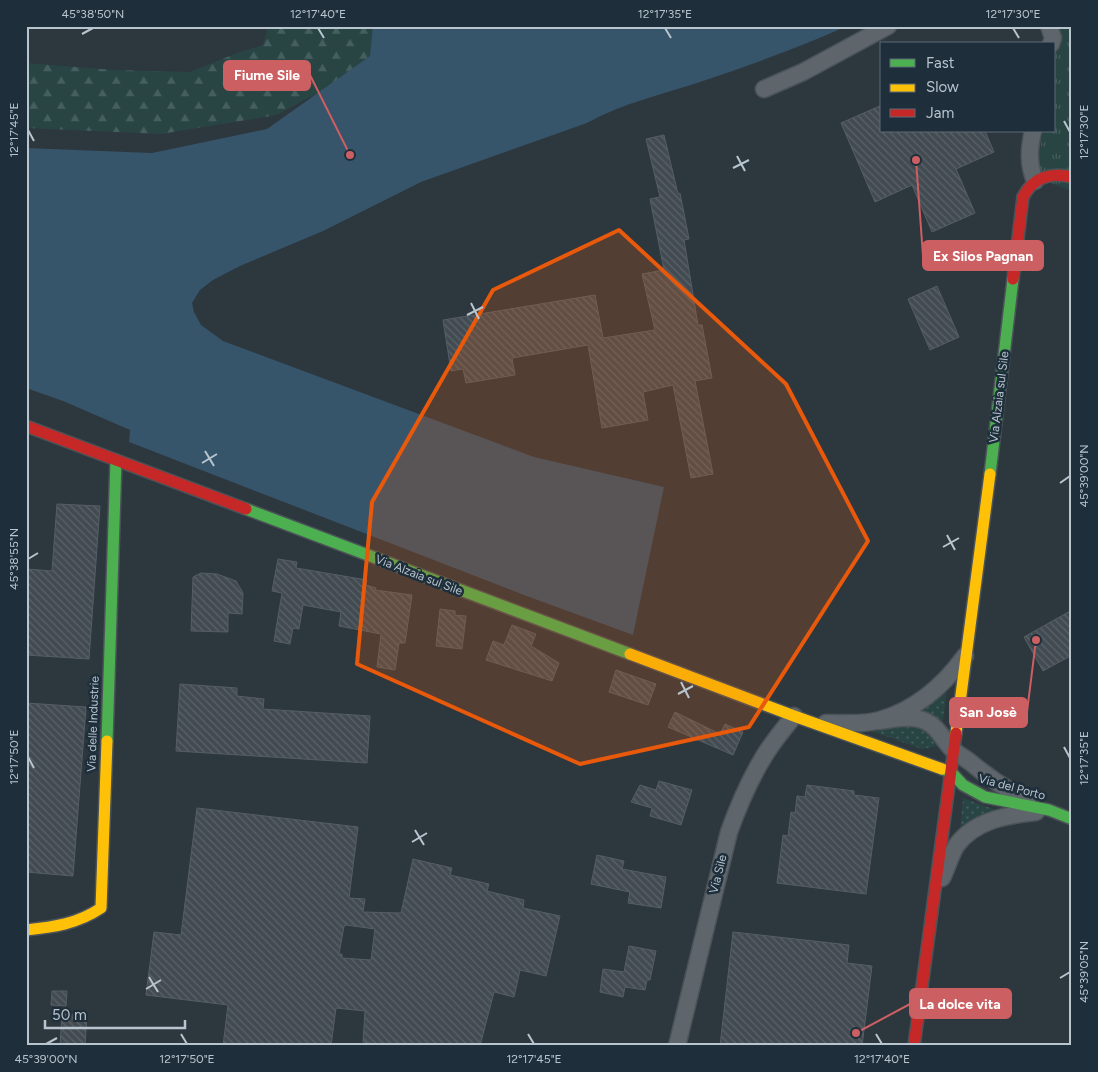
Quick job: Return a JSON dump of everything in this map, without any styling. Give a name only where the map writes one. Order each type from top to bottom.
[{"type":"street","points":[[764,89],[803,72],[888,26]]},
{"type":"street","points":[[1049,26],[1053,38],[1052,42]]},
{"type":"street","points":[[1033,132],[1029,160],[1030,170],[1035,181],[1058,174],[1072,177]]},
{"type":"street","name":"Via Alzaia sul Sile","points":[[26,426],[794,716],[951,772],[989,482],[1022,205],[1025,190],[1035,181]]},
{"type":"street","name":"Via delle Industrie","points":[[26,930],[66,926],[87,918],[101,908],[116,460]]},
{"type":"street","name":"Via Alzaia sul Sile","points":[[811,722],[858,724],[879,721],[899,713],[937,688],[952,674],[966,654]]},
{"type":"street","name":"Via Sile","points":[[677,1046],[729,832],[739,803],[768,749],[794,716]]},
{"type":"street","points":[[879,721],[907,718],[917,718],[926,721],[938,730],[954,750],[995,783],[1049,810]]},
{"type":"street","points":[[914,1046],[951,772]]},
{"type":"street","name":"Via del Porto","points":[[951,772],[963,786],[974,792],[1049,810],[1072,819]]},
{"type":"street","points":[[934,895],[956,847],[963,838],[989,821],[1005,816],[1049,810]]},
{"type":"highlighted area","points":[[619,230],[786,384],[868,541],[749,727],[580,764],[357,664],[372,502],[493,290]]},
{"type":"green space","points":[[268,26],[404,26],[408,37],[334,86],[277,115],[161,134],[26,128],[26,63],[114,70],[190,72],[237,53],[263,45]]},
{"type":"green space","points":[[1059,26],[1072,26],[1072,191],[1036,178],[1043,132],[1056,132],[1056,51]]},
{"type":"green space","points":[[947,688],[943,721],[941,722],[930,715],[915,711]]},
{"type":"green space","points":[[908,727],[918,728],[931,734],[939,746],[922,749],[871,731]]},
{"type":"green space","points":[[963,798],[996,810],[978,817],[960,831]]},
{"type":"water","points":[[373,26],[847,26],[757,62],[629,104],[587,123],[421,182],[323,231],[240,266],[213,280],[200,290],[192,303],[194,312],[201,325],[223,341],[534,457],[664,487],[633,635],[524,595],[129,442],[130,430],[63,401],[26,388],[26,148],[152,153],[267,129],[370,56]]},
{"type":"building","points":[[880,106],[880,132],[985,132],[994,152],[956,169],[975,213],[932,232],[912,185],[875,202],[841,123]]},
{"type":"building","points":[[664,135],[678,194],[680,193],[689,239],[684,240],[698,325],[702,325],[712,378],[695,381],[713,474],[691,478],[673,385],[643,392],[648,420],[602,428],[588,345],[512,358],[515,375],[466,383],[463,369],[451,371],[443,320],[595,295],[603,338],[655,330],[642,274],[664,270],[650,199],[660,197],[646,139]]},
{"type":"building","points":[[937,286],[959,337],[930,350],[908,299]]},
{"type":"building","points":[[57,504],[100,506],[89,659],[26,655],[26,569],[52,571]]},
{"type":"building","points":[[278,559],[297,562],[296,568],[367,580],[366,585],[376,588],[375,590],[412,595],[405,643],[399,643],[395,670],[377,667],[381,634],[339,626],[341,612],[303,605],[299,629],[293,628],[290,644],[274,641],[282,593],[272,591]]},
{"type":"building","points":[[201,573],[217,574],[236,581],[243,593],[242,614],[228,613],[228,632],[191,631],[193,577]]},
{"type":"building","points":[[440,609],[455,611],[455,615],[466,616],[462,649],[436,646]]},
{"type":"building","points":[[1072,610],[1072,655],[1043,671],[1024,637]]},
{"type":"building","points":[[512,625],[536,634],[531,646],[559,663],[552,681],[486,660],[493,641],[504,645]]},
{"type":"building","points":[[616,670],[656,684],[648,705],[609,692]]},
{"type":"building","points":[[180,684],[237,688],[237,696],[264,699],[263,709],[370,716],[367,763],[176,751]]},
{"type":"building","points":[[26,703],[86,707],[73,876],[26,872]]},
{"type":"building","points":[[675,712],[720,734],[725,724],[743,732],[733,755],[668,727]]},
{"type":"building","points":[[659,781],[692,790],[681,825],[650,816],[652,808],[631,802],[640,785],[656,790]]},
{"type":"building","points":[[807,785],[854,791],[854,795],[879,798],[866,894],[777,883],[783,835],[788,836],[791,812],[795,813],[797,796],[805,797]]},
{"type":"building","points":[[197,808],[358,827],[349,898],[365,899],[363,912],[401,913],[413,859],[452,868],[450,875],[489,884],[487,891],[524,900],[523,908],[560,916],[546,976],[520,970],[514,997],[494,992],[480,1046],[390,1046],[363,1042],[365,1011],[336,1008],[331,1046],[223,1046],[228,1005],[146,995],[154,932],[181,935]],"holes":[[[344,926],[375,929],[371,960],[342,958],[342,954],[339,954]]]},
{"type":"building","points":[[597,855],[624,861],[622,869],[666,877],[661,908],[628,903],[630,892],[591,884]]},
{"type":"building","points":[[733,932],[849,945],[847,963],[872,966],[862,1046],[720,1046]]},
{"type":"building","points":[[629,946],[656,951],[650,980],[647,980],[645,990],[625,987],[623,997],[600,992],[603,969],[624,972]]},
{"type":"building","points":[[52,991],[67,991],[66,1006],[51,1005]]},
{"type":"building","points":[[62,1014],[87,1015],[85,1046],[60,1046]]},
{"type":"traffic: fast","points":[[990,474],[1013,279]]},
{"type":"traffic: fast","points":[[107,741],[116,460]]},
{"type":"traffic: fast","points":[[246,509],[630,654]]},
{"type":"traffic: fast","points":[[942,769],[951,772],[963,785],[985,797],[1049,810],[1072,819]]},
{"type":"traffic: slow","points":[[956,733],[990,474]]},
{"type":"traffic: slow","points":[[630,654],[942,769]]},
{"type":"traffic: slow","points":[[26,930],[65,924],[83,918],[101,908],[107,741]]},
{"type":"traffic: jam","points":[[1013,279],[1023,197],[1027,190],[1043,178],[1057,175],[1072,177]]},
{"type":"traffic: jam","points":[[26,426],[246,509]]},
{"type":"traffic: jam","points":[[914,1046],[956,733]]},
{"type":"place","name":"Fiume Sile","points":[[350,155]]},
{"type":"place","name":"Ex Silos Pagnan","points":[[916,160]]},
{"type":"place","name":"San Josè","points":[[1036,640]]},
{"type":"place","name":"La dolce vita","points":[[856,1033]]}]
